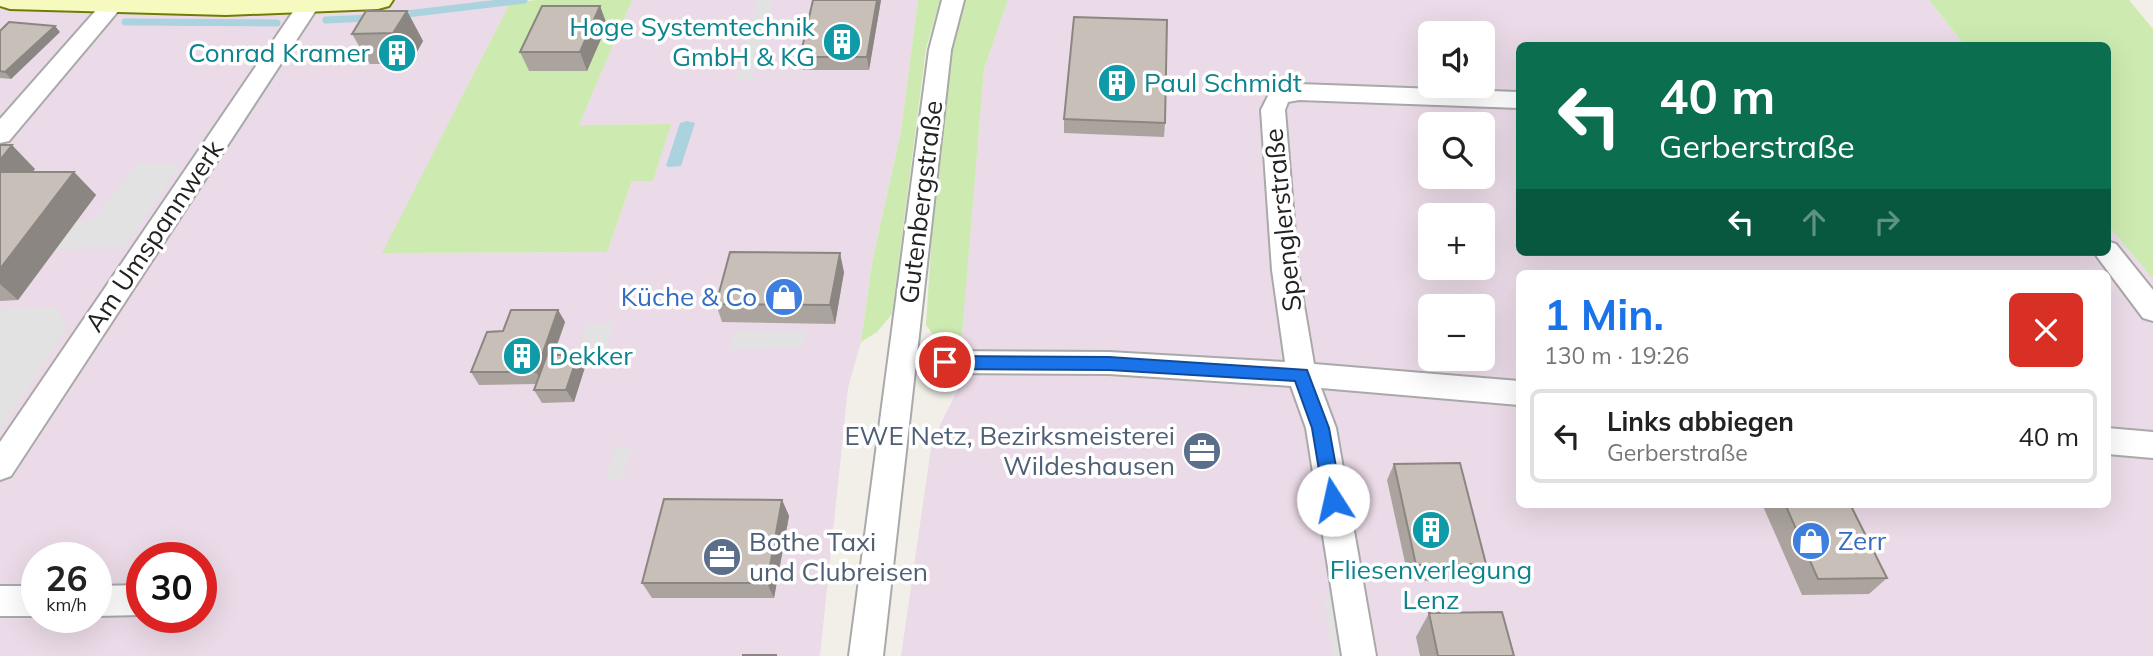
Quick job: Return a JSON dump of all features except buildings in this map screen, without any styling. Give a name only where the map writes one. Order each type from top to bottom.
[{"type":"main road","points":[[10,0],[309,4],[378,0]]},
{"type":"street","name":"Gutenbergstraße","points":[[866,656],[940,50],[953,0]]},
{"type":"street","points":[[0,135],[114,3]]},
{"type":"street","name":"Am Umspannwerk","points":[[0,467],[309,4]]},
{"type":"street","name":"Spenglerstraße","points":[[1301,375],[1285,270],[1275,164],[1272,110],[1278,97],[1299,92],[1516,100]]},
{"type":"street","points":[[2111,256],[2153,310]]},
{"type":"street","points":[[945,362],[1109,363],[1516,393]]},
{"type":"street","points":[[1301,375],[1321,428],[1359,656]]},
{"type":"street","points":[[2111,441],[2153,445]]},
{"type":"street","points":[[0,601],[21,601]]},
{"type":"shaded area","points":[[0,0],[509,0],[510,3],[383,253],[607,252],[632,181],[671,124],[578,125],[632,0],[918,0],[901,131],[872,263],[861,342],[848,388],[820,656],[0,656]]},
{"type":"shaded area","points":[[757,0],[773,0],[752,80],[736,80]]},
{"type":"shaded area","points":[[1008,0],[1929,0],[1962,42],[1516,42],[1516,256],[2111,256],[2111,229],[2153,279],[2153,656],[901,656],[932,441],[957,391],[984,69]]},
{"type":"shaded area","points":[[138,164],[181,164],[124,248],[56,249],[76,222],[92,222]]},
{"type":"shaded area","points":[[57,307],[67,328],[0,431],[0,310]]},
{"type":"shaded area","points":[[614,323],[604,359],[576,359],[587,324]]},
{"type":"shaded area","points":[[734,331],[805,331],[802,348],[730,349]]},
{"type":"shaded area","points":[[616,446],[632,447],[622,479],[606,480]]},
{"type":"shaded area","points":[[1333,592],[1343,656],[1333,656],[1324,601]]},
{"type":"green space","points":[[536,0],[632,0],[579,125],[671,124],[653,181],[632,181],[607,252],[382,253],[510,3]]},
{"type":"green space","points":[[918,0],[940,0],[926,49],[892,314],[877,332],[861,342],[872,263],[901,131]]},
{"type":"green space","points":[[965,0],[1008,0],[984,69],[961,347],[937,340],[926,325],[938,140],[955,16]]},
{"type":"green space","points":[[1929,0],[2129,0],[2153,29],[2153,279],[2111,229],[2111,42],[1962,42]]},
{"type":"water","points":[[680,123],[695,123],[681,166],[666,166]]},
{"type":"waterway","points":[[398,15],[524,0]]},
{"type":"waterway","points":[[326,20],[371,18]]},
{"type":"waterway","points":[[125,22],[277,23]]},
{"type":"place","name":"Hoge Systemtechnik GmbH & KG","points":[[842,42]]},
{"type":"place","name":"Conrad Kramer","points":[[397,53]]},
{"type":"place","name":"Paul Schmidt","points":[[1117,83]]},
{"type":"place","name":"Küche & Co","points":[[784,297]]},
{"type":"place","name":"Dekker","points":[[522,356]]},
{"type":"place","name":"EWE Netz, Bezirksmeisterei Wildeshausen","points":[[1202,451]]},
{"type":"place","name":"Fliesenverlegung Lenz","points":[[1431,530]]},
{"type":"place","name":"Zerr","points":[[1811,541]]},
{"type":"place","name":"Bothe Taxi und Clubreisen","points":[[722,557]]},
{"type":"route","points":[[945,362],[1109,363],[1301,375],[1321,428],[1333,500]]}]
